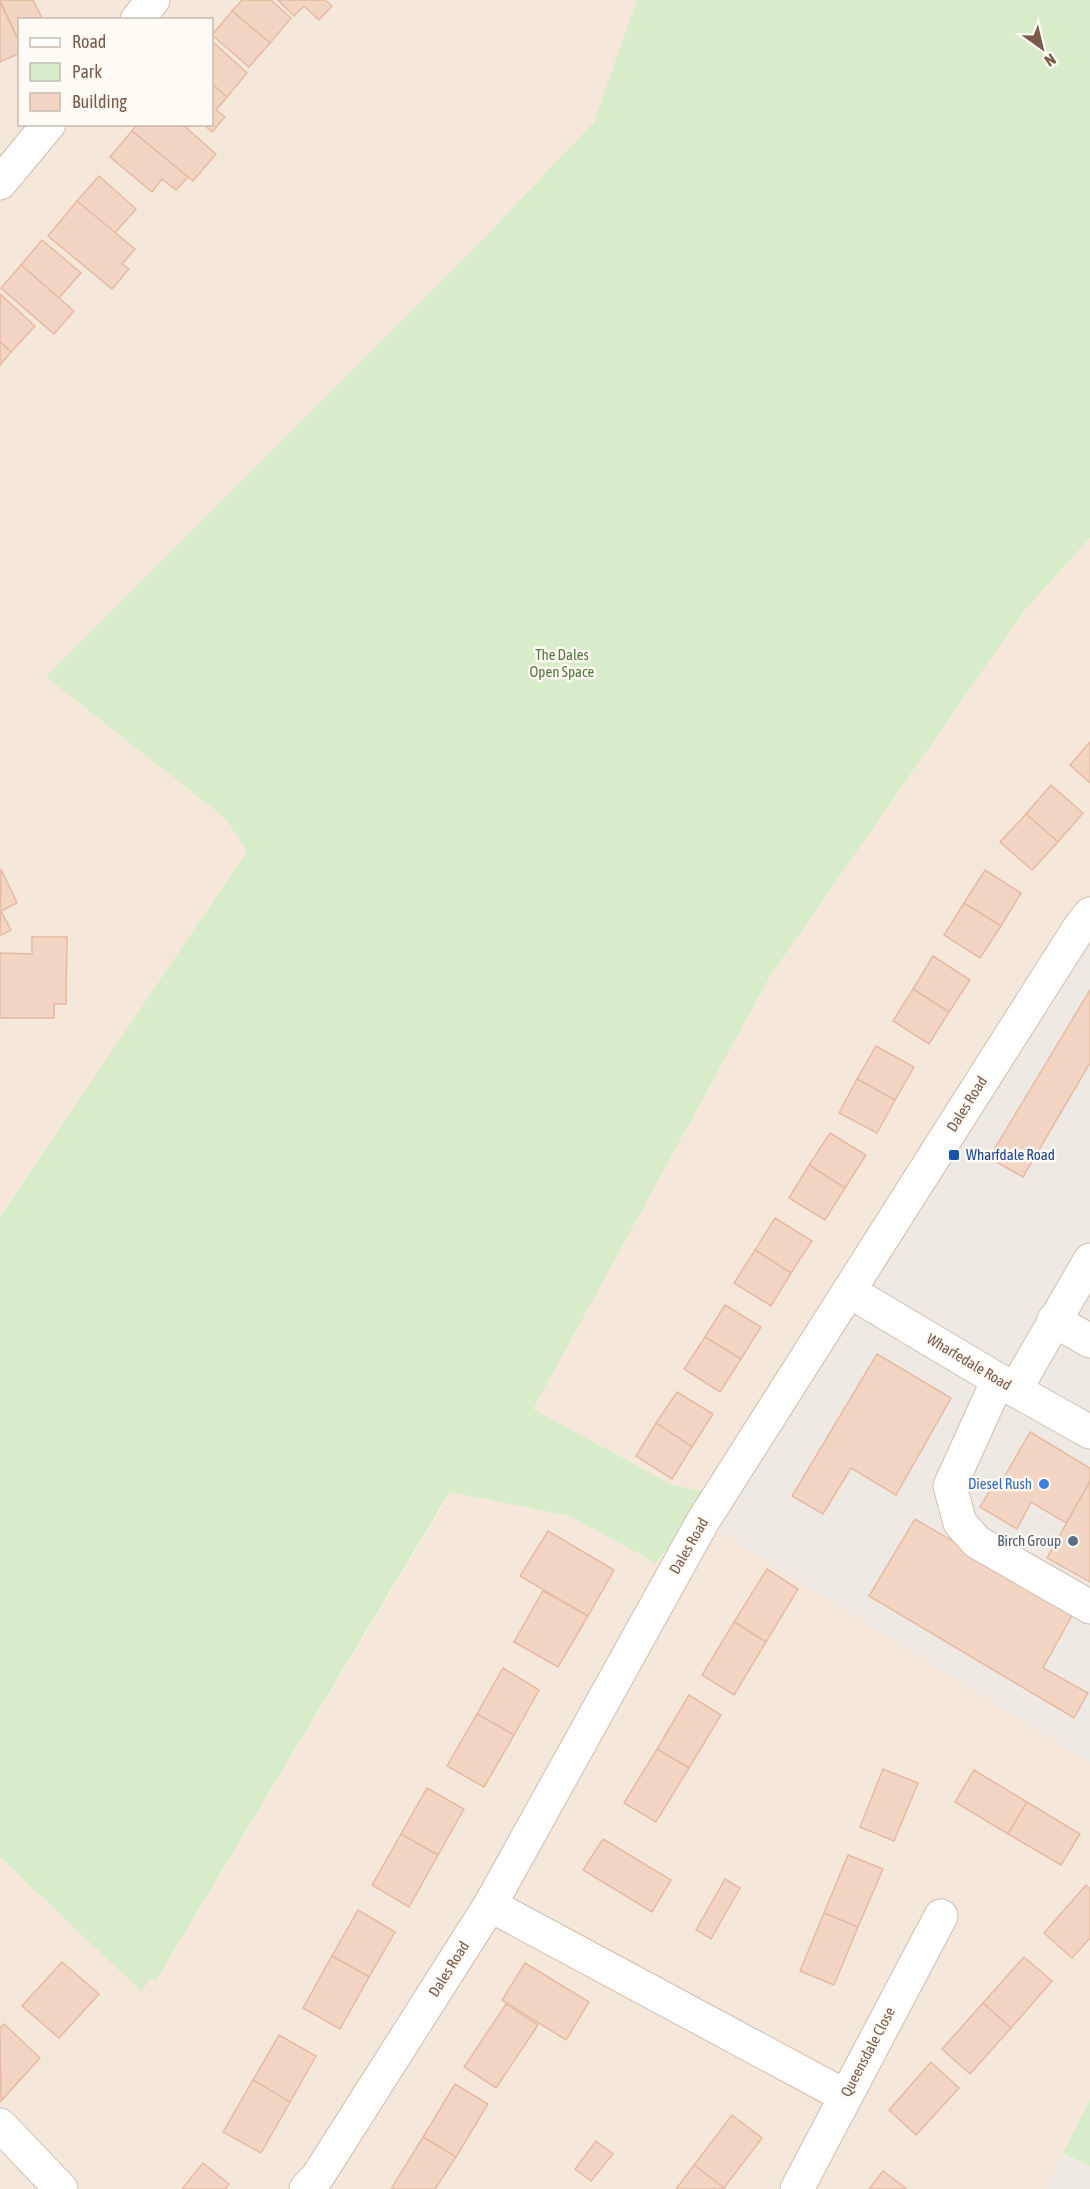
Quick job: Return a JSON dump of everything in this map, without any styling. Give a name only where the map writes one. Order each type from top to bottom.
[{"type":"street","points":[[139,18],[153,0]]},
{"type":"street","points":[[2,175],[47,126]]},
{"type":"street","name":"Dales Road","points":[[306,2189],[318,2176],[490,1905],[688,1547],[1072,938],[1090,914]]},
{"type":"street","points":[[1090,1260],[1054,1320],[1007,1385],[950,1486],[960,1523],[977,1542],[1090,1607]]},
{"type":"street","name":"Wharfedale Road","points":[[849,1291],[1090,1432]]},
{"type":"street","points":[[1054,1320],[1090,1341]]},
{"type":"street","points":[[490,1905],[845,2096]]},
{"type":"street","name":"Queensdale Close","points":[[797,2189],[941,1916]]},
{"type":"street","points":[[0,2126],[61,2189]]},
{"type":"shaded area","points":[[0,0],[703,0],[587,130],[298,436],[80,704],[259,845],[0,1263]]},
{"type":"shaded area","points":[[1090,538],[1090,914],[703,1521],[1090,1763],[1090,2099],[1045,2189],[0,2189],[0,1832],[155,1982],[451,1492],[569,1516],[656,1563],[708,1494],[669,1483],[532,1409],[769,978],[1024,611]]},
{"type":"shaded area","points":[[1090,914],[1090,1763],[703,1521]]},
{"type":"shaded area","points":[[1063,2153],[1090,2166],[1090,2189],[1045,2189]]},
{"type":"green space","name":"The Dales Open Space","points":[[637,0],[1090,0],[1090,538],[1024,611],[769,978],[533,1409],[669,1483],[709,1494],[656,1563],[569,1516],[450,1492],[155,1982],[150,1978],[142,1992],[0,1857],[0,1217],[247,851],[226,819],[46,677],[472,251],[594,122]]},
{"type":"green space","points":[[1090,2099],[1090,2166],[1063,2153]]},
{"type":"building","points":[[0,0],[33,0],[42,18],[18,18],[18,40]]},
{"type":"building","points":[[242,0],[271,0],[291,18],[270,43],[232,11]]},
{"type":"building","points":[[278,0],[325,0],[332,6],[319,20],[304,6],[294,16]]},
{"type":"building","points":[[0,2],[18,40],[18,54],[0,62]]},
{"type":"building","points":[[232,11],[270,43],[249,67],[213,34]]},
{"type":"building","points":[[213,42],[247,73],[227,97],[213,85]]},
{"type":"building","points":[[213,85],[227,97],[216,110],[225,117],[212,132],[205,126],[213,126]]},
{"type":"building","points":[[136,126],[184,126],[216,154],[193,181],[132,131]]},
{"type":"building","points":[[132,131],[188,177],[176,190],[162,179],[152,192],[110,157]]},
{"type":"building","points":[[99,176],[136,209],[115,233],[77,201]]},
{"type":"building","points":[[77,201],[135,249],[122,264],[129,269],[112,289],[48,236]]},
{"type":"building","points":[[42,240],[81,273],[59,298],[21,265]]},
{"type":"building","points":[[21,265],[74,311],[54,334],[1,288]]},
{"type":"building","points":[[0,294],[35,326],[11,352],[0,342]]},
{"type":"building","points":[[0,342],[11,352],[0,365]]},
{"type":"building","points":[[1090,742],[1090,783],[1070,765]]},
{"type":"building","points":[[1051,785],[1083,813],[1058,842],[1026,814]]},
{"type":"building","points":[[1026,814],[1058,842],[1032,870],[1000,842]]},
{"type":"building","points":[[1,869],[17,903],[1,911],[11,930],[0,936]]},
{"type":"building","points":[[985,870],[1021,893],[1001,926],[964,903]]},
{"type":"building","points":[[964,903],[1001,926],[980,958],[944,935]]},
{"type":"building","points":[[32,937],[67,937],[66,1004],[54,1004],[54,1018],[0,1018],[0,953],[32,954]]},
{"type":"building","points":[[933,956],[970,980],[949,1012],[913,989]]},
{"type":"building","points":[[913,989],[949,1012],[929,1044],[893,1021]]},
{"type":"building","points":[[1090,990],[1090,1063],[1023,1177],[989,1158]]},
{"type":"building","points":[[876,1046],[914,1067],[895,1100],[857,1079]]},
{"type":"building","points":[[857,1079],[895,1100],[877,1133],[839,1113]]},
{"type":"building","points":[[830,1133],[866,1155],[845,1188],[809,1165]]},
{"type":"building","points":[[809,1165],[845,1188],[825,1220],[789,1198]]},
{"type":"building","points":[[775,1218],[812,1241],[791,1273],[755,1250]]},
{"type":"building","points":[[755,1250],[791,1273],[771,1306],[734,1283]]},
{"type":"building","points":[[725,1305],[761,1327],[741,1359],[705,1337]]},
{"type":"building","points":[[705,1337],[741,1359],[720,1392],[684,1369]]},
{"type":"building","points":[[877,1354],[951,1398],[896,1495],[851,1468],[823,1514],[792,1496]]},
{"type":"building","points":[[677,1392],[713,1414],[692,1447],[656,1423]]},
{"type":"building","points":[[656,1423],[692,1447],[672,1479],[636,1456]]},
{"type":"building","name":"Diesel Rush","points":[[1030,1432],[1090,1468],[1090,1481],[1066,1523],[1031,1502],[1017,1529],[980,1507],[992,1487],[998,1488]]},
{"type":"building","name":"Birch Group","points":[[1090,1481],[1090,1582],[1047,1558]]},
{"type":"building","points":[[915,1519],[1074,1612],[1043,1668],[1088,1693],[1074,1718],[869,1596]]},
{"type":"building","points":[[548,1531],[614,1570],[588,1616],[520,1576]]},
{"type":"building","points":[[767,1569],[798,1589],[766,1642],[734,1622]]},
{"type":"building","points":[[543,1591],[588,1616],[558,1667],[514,1642]]},
{"type":"building","points":[[734,1622],[766,1642],[734,1695],[702,1675]]},
{"type":"building","points":[[503,1668],[539,1690],[514,1735],[477,1714]]},
{"type":"building","points":[[689,1695],[721,1715],[689,1768],[657,1749]]},
{"type":"building","points":[[477,1714],[514,1735],[484,1787],[447,1766]]},
{"type":"building","points":[[657,1749],[689,1768],[656,1822],[624,1803]]},
{"type":"building","points":[[883,1769],[918,1783],[894,1841],[860,1827]]},
{"type":"building","points":[[974,1770],[1027,1802],[1008,1834],[955,1802]]},
{"type":"building","points":[[427,1788],[464,1809],[438,1855],[401,1834]]},
{"type":"building","points":[[1027,1802],[1080,1834],[1061,1865],[1008,1834]]},
{"type":"building","points":[[401,1834],[438,1855],[409,1907],[372,1885]]},
{"type":"building","points":[[603,1839],[671,1880],[652,1912],[583,1870]]},
{"type":"building","points":[[848,1855],[883,1869],[858,1927],[824,1913]]},
{"type":"building","points":[[725,1879],[740,1888],[711,1939],[696,1930]]},
{"type":"building","points":[[1086,1885],[1090,1889],[1090,1938],[1072,1958],[1044,1933]]},
{"type":"building","points":[[358,1910],[395,1932],[369,1977],[332,1956]]},
{"type":"building","points":[[824,1913],[858,1927],[834,1985],[800,1971]]},
{"type":"building","points":[[332,1956],[369,1977],[340,2029],[303,2008]]},
{"type":"building","points":[[1024,1957],[1052,1981],[1011,2028],[983,2003]]},
{"type":"building","points":[[62,1962],[99,1994],[59,2038],[22,2006]]},
{"type":"building","points":[[525,1963],[589,2002],[566,2040],[502,2000]]},
{"type":"building","points":[[983,2003],[1011,2028],[970,2074],[942,2049]]},
{"type":"building","points":[[506,2004],[538,2025],[496,2088],[464,2067]]},
{"type":"building","points":[[4,2024],[40,2058],[1,2101],[0,2028]]},
{"type":"building","points":[[279,2035],[316,2056],[290,2102],[253,2080]]},
{"type":"building","points":[[931,2062],[959,2088],[916,2135],[889,2110]]},
{"type":"building","points":[[253,2080],[290,2102],[261,2153],[223,2132]]},
{"type":"building","points":[[455,2084],[488,2104],[456,2157],[423,2137]]},
{"type":"building","points":[[732,2115],[762,2138],[724,2188],[694,2165]]},
{"type":"building","points":[[423,2137],[456,2157],[435,2189],[391,2189]]},
{"type":"building","points":[[596,2141],[613,2154],[591,2181],[575,2169]]},
{"type":"building","points":[[203,2163],[229,2184],[225,2189],[182,2189]]},
{"type":"building","points":[[694,2165],[724,2188],[676,2189]]},
{"type":"building","points":[[883,2171],[907,2189],[869,2189]]},
{"type":"place","name":"Wharfdale Road","points":[[954,1155]]},
{"type":"place","name":"Diesel Rush","points":[[1044,1484]]},
{"type":"place","name":"Birch Group","points":[[1073,1541]]}]
